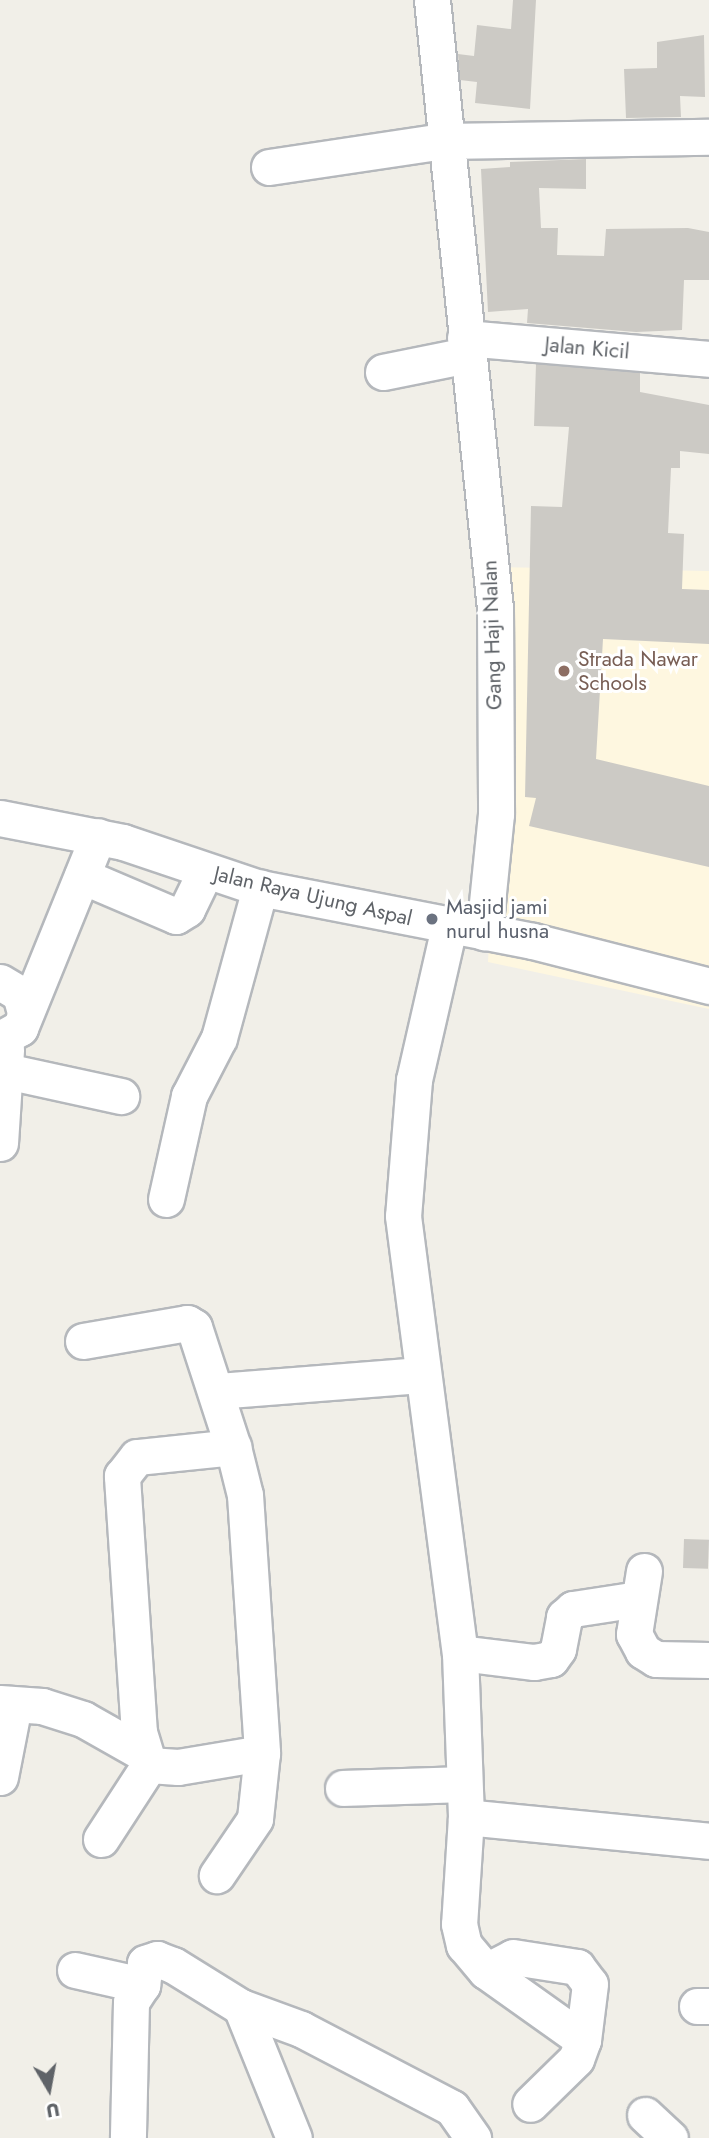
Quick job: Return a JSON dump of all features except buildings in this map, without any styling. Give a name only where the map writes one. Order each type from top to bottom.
[{"type":"street","name":"Gang Haji Nalan","points":[[432,0],[444,141],[495,609],[496,814],[484,932]]},
{"type":"street","points":[[269,167],[444,141],[709,137]]},
{"type":"street","name":"Jalan Kicil","points":[[383,372],[466,346],[709,359]]},
{"type":"street","name":"Jalan Raya Ujung Aspal","points":[[0,818],[98,836],[260,888],[484,932],[709,986]]},
{"type":"street","points":[[9,1040],[98,836]]},
{"type":"street","points":[[82,876],[176,916],[187,909],[205,872]]},
{"type":"street","points":[[166,1199],[189,1096],[219,1038],[260,888]]},
{"type":"street","points":[[449,927],[414,1080],[403,1216],[460,1653],[465,1800],[459,1924],[464,1945],[486,1971],[583,2040]]},
{"type":"street","points":[[0,982],[20,994],[9,1040],[0,1143]]},
{"type":"street","points":[[9,1040],[121,1096]]},
{"type":"street","points":[[82,1341],[187,1323],[194,1327],[218,1391],[233,1447],[245,1495],[262,1753],[255,1819],[217,1875]]},
{"type":"street","points":[[218,1391],[422,1375]]},
{"type":"street","points":[[101,1839],[146,1759],[122,1476],[137,1457],[233,1447]]},
{"type":"street","points":[[460,1653],[534,1662],[551,1659],[558,1649],[564,1617],[573,1609],[641,1585],[634,1634],[643,1651],[656,1659],[709,1660]]},
{"type":"street","points":[[0,1777],[7,1704],[42,1706],[83,1719],[146,1759],[178,1767],[262,1753]]},
{"type":"street","points":[[343,1788],[465,1800],[709,1841]]},
{"type":"street","points":[[486,1971],[513,1957],[577,1967],[590,1984],[583,2040],[566,2074],[530,2104]]},
{"type":"street","points":[[128,2138],[131,2003],[142,1985],[145,1963],[157,1959],[241,2007],[301,2029],[452,2108],[473,2138]]},
{"type":"street","points":[[75,1970],[142,1985]]},
{"type":"street","points":[[241,2007],[294,2138]]},
{"type":"shaded area","points":[[489,567],[709,571],[709,1009],[488,962],[501,695]]},
{"type":"place","name":"Strada Nawar Schools","points":[[564,671]]},
{"type":"place","name":"Masjid jami nurul husna","points":[[432,919]]}]
